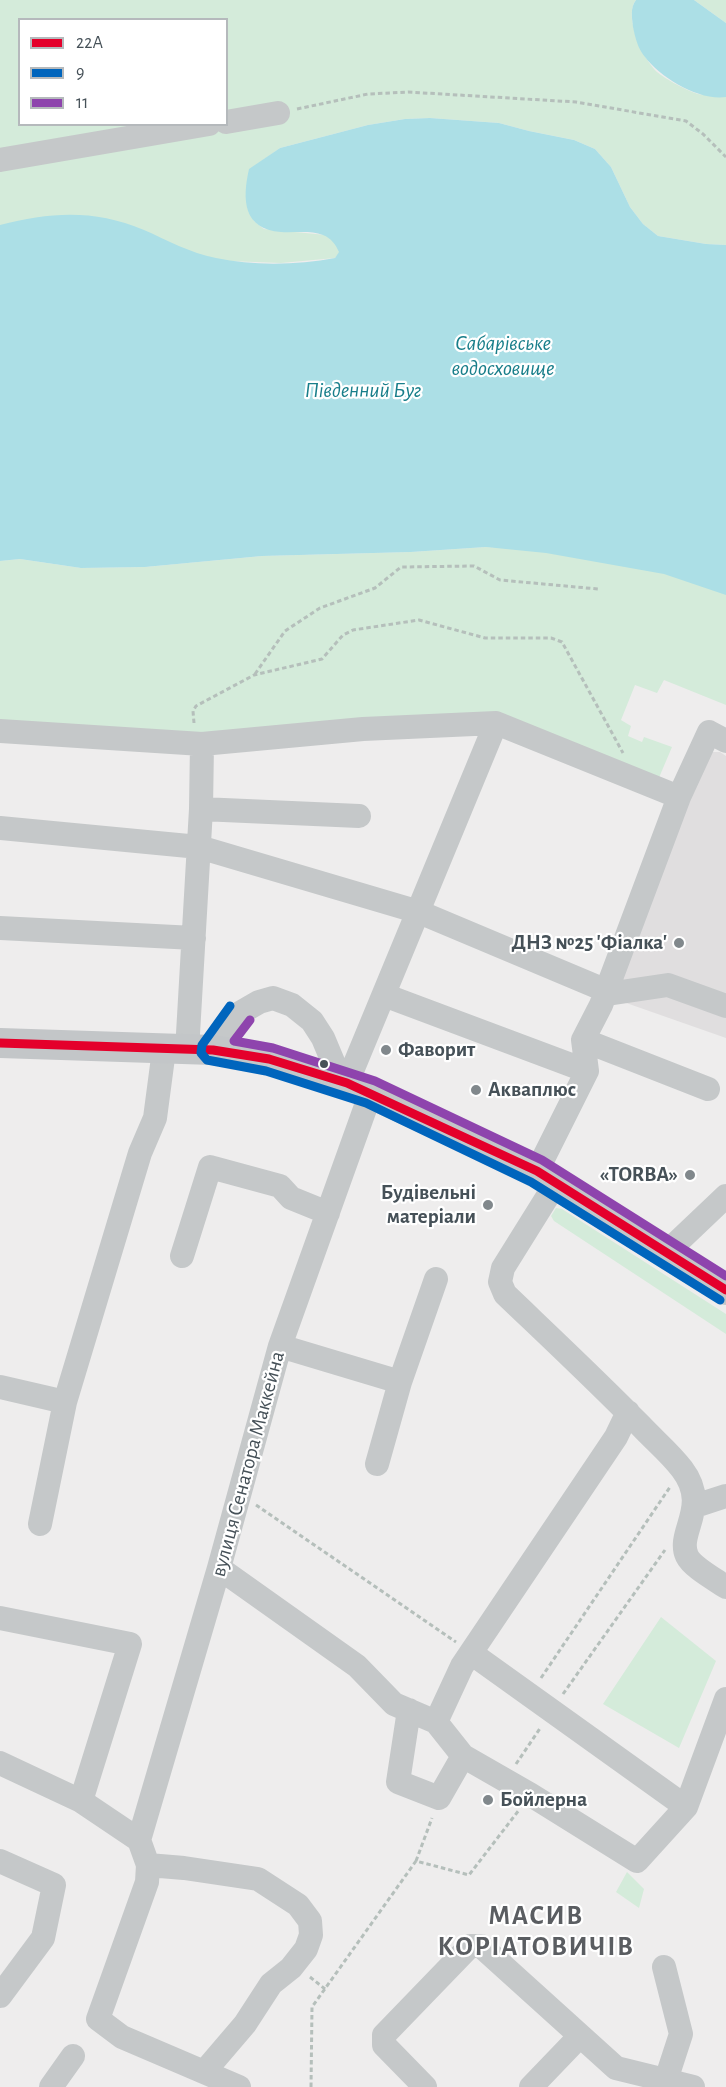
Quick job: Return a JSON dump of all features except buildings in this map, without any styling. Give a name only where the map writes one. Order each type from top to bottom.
[{"type":"main road","points":[[0,1043],[188,1050],[269,1059],[353,1085],[547,1177],[726,1290]]},
{"type":"street","points":[[228,122],[278,113]]},
{"type":"street","points":[[0,160],[196,126]]},
{"type":"street","points":[[0,731],[202,744],[363,729],[496,723],[680,797]]},
{"type":"street","name":"вулиця Сенатора Маккейна","points":[[139,1840],[219,1568],[280,1346],[328,1213],[353,1085],[384,994],[496,723]]},
{"type":"street","points":[[726,741],[709,732],[680,797],[607,991],[584,1040],[587,1071],[547,1177],[503,1268],[500,1282],[506,1294],[628,1412],[682,1469],[692,1486],[695,1506],[685,1546],[686,1555],[691,1563],[726,1587]]},
{"type":"street","points":[[40,1524],[65,1402],[136,1164],[155,1118],[188,1050],[201,809],[202,744]]},
{"type":"street","points":[[201,809],[359,816]]},
{"type":"street","points":[[0,828],[199,847],[419,912],[607,991],[614,993],[668,985],[726,1006]]},
{"type":"street","points":[[0,928],[194,938]]},
{"type":"street","points":[[384,994],[587,1071]]},
{"type":"street","points":[[188,1050],[240,1013],[259,1002],[273,998],[292,1005],[312,1022],[353,1085]]},
{"type":"street","points":[[584,1040],[708,1089]]},
{"type":"street","points":[[182,1256],[210,1167],[280,1186],[291,1198],[328,1213]]},
{"type":"street","points":[[667,1252],[726,1196]]},
{"type":"street","points":[[376,1464],[400,1382],[436,1279]]},
{"type":"street","points":[[280,1346],[400,1382]]},
{"type":"street","points":[[0,1387],[65,1402]]},
{"type":"street","points":[[436,1722],[462,1666],[616,1437],[628,1412]]},
{"type":"street","points":[[695,1506],[726,1496]]},
{"type":"street","points":[[219,1568],[357,1666],[394,1704],[436,1722],[463,1756],[637,1861],[686,1807],[726,1699]]},
{"type":"street","points":[[0,1618],[130,1644],[81,1801]]},
{"type":"street","points":[[471,1653],[686,1807]]},
{"type":"street","points":[[408,1710],[398,1782],[439,1798],[463,1756]]},
{"type":"street","points":[[0,1763],[81,1801],[139,1840],[148,1865],[147,1882],[98,2019],[122,2037],[239,2087]]},
{"type":"street","points":[[0,1861],[54,1885],[43,1938],[0,1996]]},
{"type":"street","points":[[148,1865],[258,1879],[298,1905],[310,1921],[311,1935],[306,1949],[291,1968],[271,1984],[245,2024],[204,2072]]},
{"type":"street","points":[[425,2087],[384,2045],[384,2036],[470,1946],[481,1946],[616,2068],[693,2087]]},
{"type":"street","points":[[664,1967],[681,2034],[666,2080]]},
{"type":"street","points":[[531,2087],[580,2036]]},
{"type":"street","points":[[51,2087],[73,2056]]},
{"type":"path","points":[[278,113],[368,94],[397,92],[576,102],[686,121],[704,134],[726,157]]},
{"type":"path","points":[[254,675],[285,631],[320,608],[375,588],[401,567],[474,566],[500,580],[598,589]]},
{"type":"path","points":[[202,744],[193,716],[196,706],[254,675],[322,659],[347,632],[412,620],[485,638],[551,638],[562,642],[638,780]]},
{"type":"path","points":[[530,1695],[682,1469]]},
{"type":"path","points":[[239,1494],[471,1653]]},
{"type":"path","points":[[416,1861],[469,1875],[517,1787],[551,1710],[668,1545]]},
{"type":"path","points":[[311,2087],[312,2007],[416,1861],[439,1798]]},
{"type":"shaded area","name":"ДНЗ №25 'Фіалка'","points":[[711,752],[720,752],[726,756],[726,1038],[612,998],[675,828]]},
{"type":"green space","points":[[0,0],[636,0],[632,16],[636,37],[646,58],[657,72],[698,94],[726,93],[726,245],[658,236],[643,224],[630,207],[611,167],[595,149],[574,140],[499,123],[430,118],[405,119],[368,125],[280,148],[249,170],[254,221],[264,229],[326,235],[365,221],[335,258],[281,263],[228,261],[0,314]]},
{"type":"green space","points":[[694,0],[726,0],[726,23]]},
{"type":"green space","points":[[486,547],[726,557],[726,705],[664,680],[657,693],[635,685],[621,720],[631,726],[628,736],[642,742],[644,737],[672,747],[655,787],[496,723],[202,744],[0,731],[0,561],[20,559],[81,568],[145,567],[262,556],[411,552]]},
{"type":"green space","points":[[556,1208],[562,1209],[726,1314],[726,1334],[554,1221],[551,1216]]},
{"type":"green space","points":[[661,1617],[716,1661],[679,1748],[603,1704]]},
{"type":"green space","points":[[627,1872],[644,1889],[639,1908],[616,1892]]},
{"type":"water","points":[[636,0],[694,0],[726,23],[726,97],[693,92],[671,80],[652,65],[640,50],[633,27],[632,13]]},
{"type":"water","name":"Сабарівське водосховище","points":[[430,118],[499,123],[574,140],[595,149],[611,167],[630,207],[643,224],[658,236],[726,245],[726,595],[664,574],[546,553],[486,547],[411,552],[262,556],[145,567],[81,568],[20,559],[0,561],[0,225],[55,215],[90,216],[126,223],[197,253],[230,261],[276,264],[335,258],[339,252],[326,236],[318,233],[268,230],[252,219],[246,202],[249,169],[280,148],[368,125],[405,119]]},
{"type":"transit line","name":"9","points":[[230,1006],[202,1045],[201,1053],[207,1060],[266,1071],[366,1103],[531,1182],[720,1300]]},
{"type":"transit line","name":"11","points":[[250,1020],[234,1041],[273,1048],[375,1081],[542,1160],[726,1276]]},
{"type":"transit line","name":"22А","points":[[0,1043],[213,1050],[269,1059],[347,1083],[537,1171],[726,1290]]},
{"type":"place","name":"ДНЗ №25 'Фіалка'","points":[[679,943]]},
{"type":"place","name":"Фаворит","points":[[386,1050]]},
{"type":"place","name":"Акваплюс","points":[[476,1090]]},
{"type":"place","name":"«TORBA»","points":[[690,1175]]},
{"type":"place","name":"Будівельні матеріали","points":[[488,1205]]},
{"type":"place","name":"Бойлерна","points":[[488,1800]]},
{"type":"district","name":"МАСИВ КОРІАТОВИЧІВ","points":[[536,1932]]},
{"type":"water label","name":"Південний Буг","points":[[363,390]]}]
